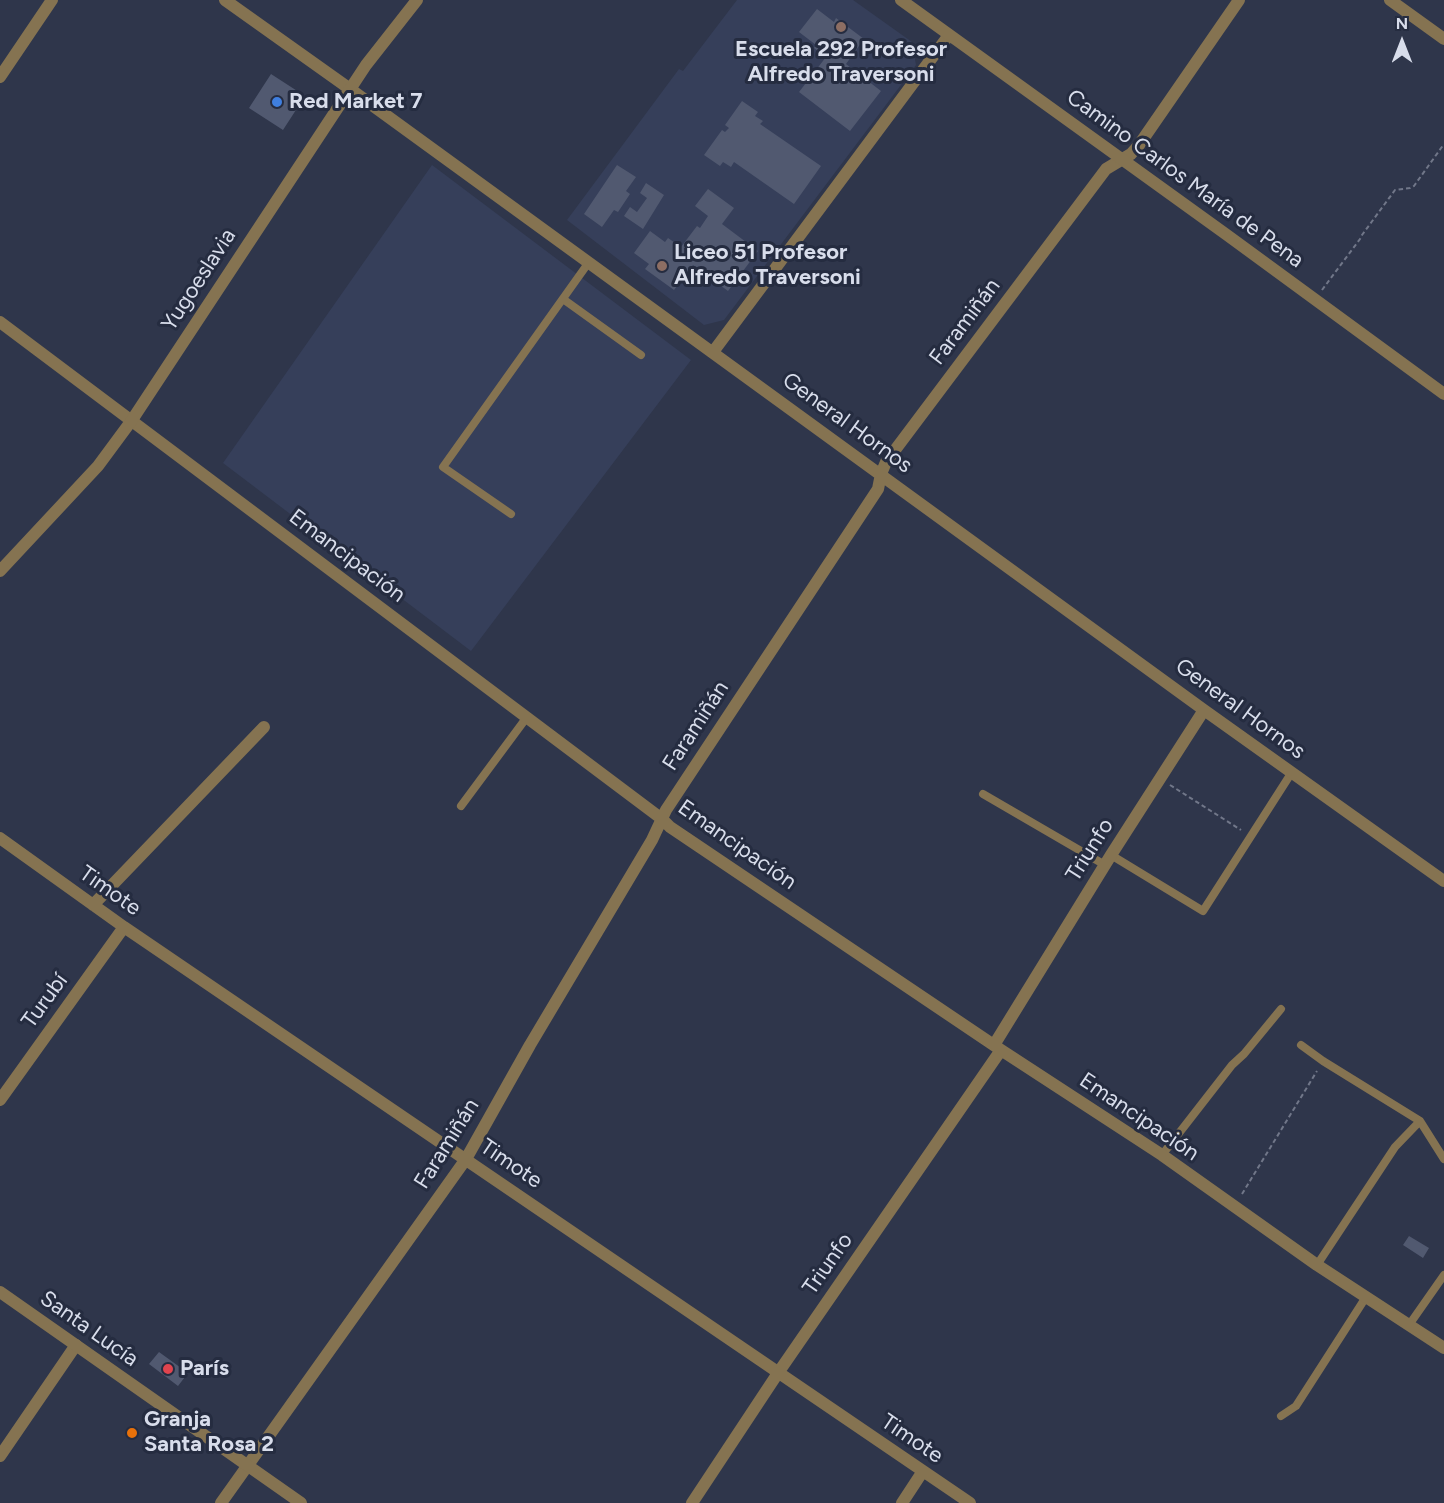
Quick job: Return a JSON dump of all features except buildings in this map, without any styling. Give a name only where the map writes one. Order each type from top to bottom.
[{"type":"street","points":[[0,76],[52,0]]},
{"type":"street","name":"General Hornos","points":[[225,0],[350,88],[1204,710],[1444,880]]},
{"type":"street","name":"Yugoeslavia","points":[[0,571],[98,466],[132,420],[350,88],[417,0]]},
{"type":"street","name":"Camino Carlos María de Pena","points":[[901,0],[1444,394]]},
{"type":"street","name":"Faramiñán","points":[[221,1503],[466,1159],[530,1045],[652,840],[672,800],[878,489],[886,462],[1106,169],[1131,154],[1139,145],[1239,0]]},
{"type":"street","points":[[1390,0],[1444,39]]},
{"type":"street","points":[[713,352],[949,35]]},
{"type":"street","name":"Emancipación","points":[[0,322],[690,840],[997,1048],[1162,1155],[1317,1265],[1444,1348]]},
{"type":"street","name":"Triunfo","points":[[692,1503],[997,1048],[1108,860],[1204,710]]},
{"type":"street","points":[[93,905],[264,727]]},
{"type":"street","name":"Timote","points":[[0,838],[124,927],[970,1503]]},
{"type":"street","name":"Turubí","points":[[0,1100],[124,927]]},
{"type":"street","name":"Santa Lucía","points":[[0,1292],[301,1503]]},
{"type":"street","points":[[0,1456],[76,1345]]},
{"type":"street","points":[[902,1503],[923,1471]]},
{"type":"lane","points":[[511,514],[443,467],[589,262]]},
{"type":"lane","points":[[563,298],[641,355]]},
{"type":"lane","points":[[461,806],[526,717]]},
{"type":"lane","points":[[984,794],[1203,912],[1292,772]]},
{"type":"lane","points":[[1162,1155],[1232,1065],[1281,1009]]},
{"type":"lane","points":[[1300,1045],[1420,1121],[1444,1159]]},
{"type":"lane","points":[[1317,1265],[1395,1147],[1420,1121]]},
{"type":"lane","points":[[1409,1325],[1444,1275]]},
{"type":"lane","points":[[1281,1416],[1296,1406],[1366,1297]]},
{"type":"path","points":[[1315,299],[1395,190],[1414,186],[1444,144]]},
{"type":"path","points":[[1160,779],[1251,837]]},
{"type":"path","points":[[1234,1207],[1323,1061]]},
{"type":"shaded area","points":[[737,0],[853,0],[912,42],[916,65],[724,320],[704,325],[567,220],[679,69],[683,71]]},
{"type":"shaded area","points":[[432,165],[691,360],[471,651],[223,463]]},
{"type":"place","name":"Escuela 292 Profesor Alfredo Traversoni","points":[[841,27]]},
{"type":"place","name":"Red Market 7","points":[[277,102]]},
{"type":"place","name":"Liceo 51 Profesor Alfredo Traversoni","points":[[662,266]]},
{"type":"place","name":"París","points":[[168,1369]]},
{"type":"place","name":"Granja Santa Rosa 2","points":[[132,1433]]}]
